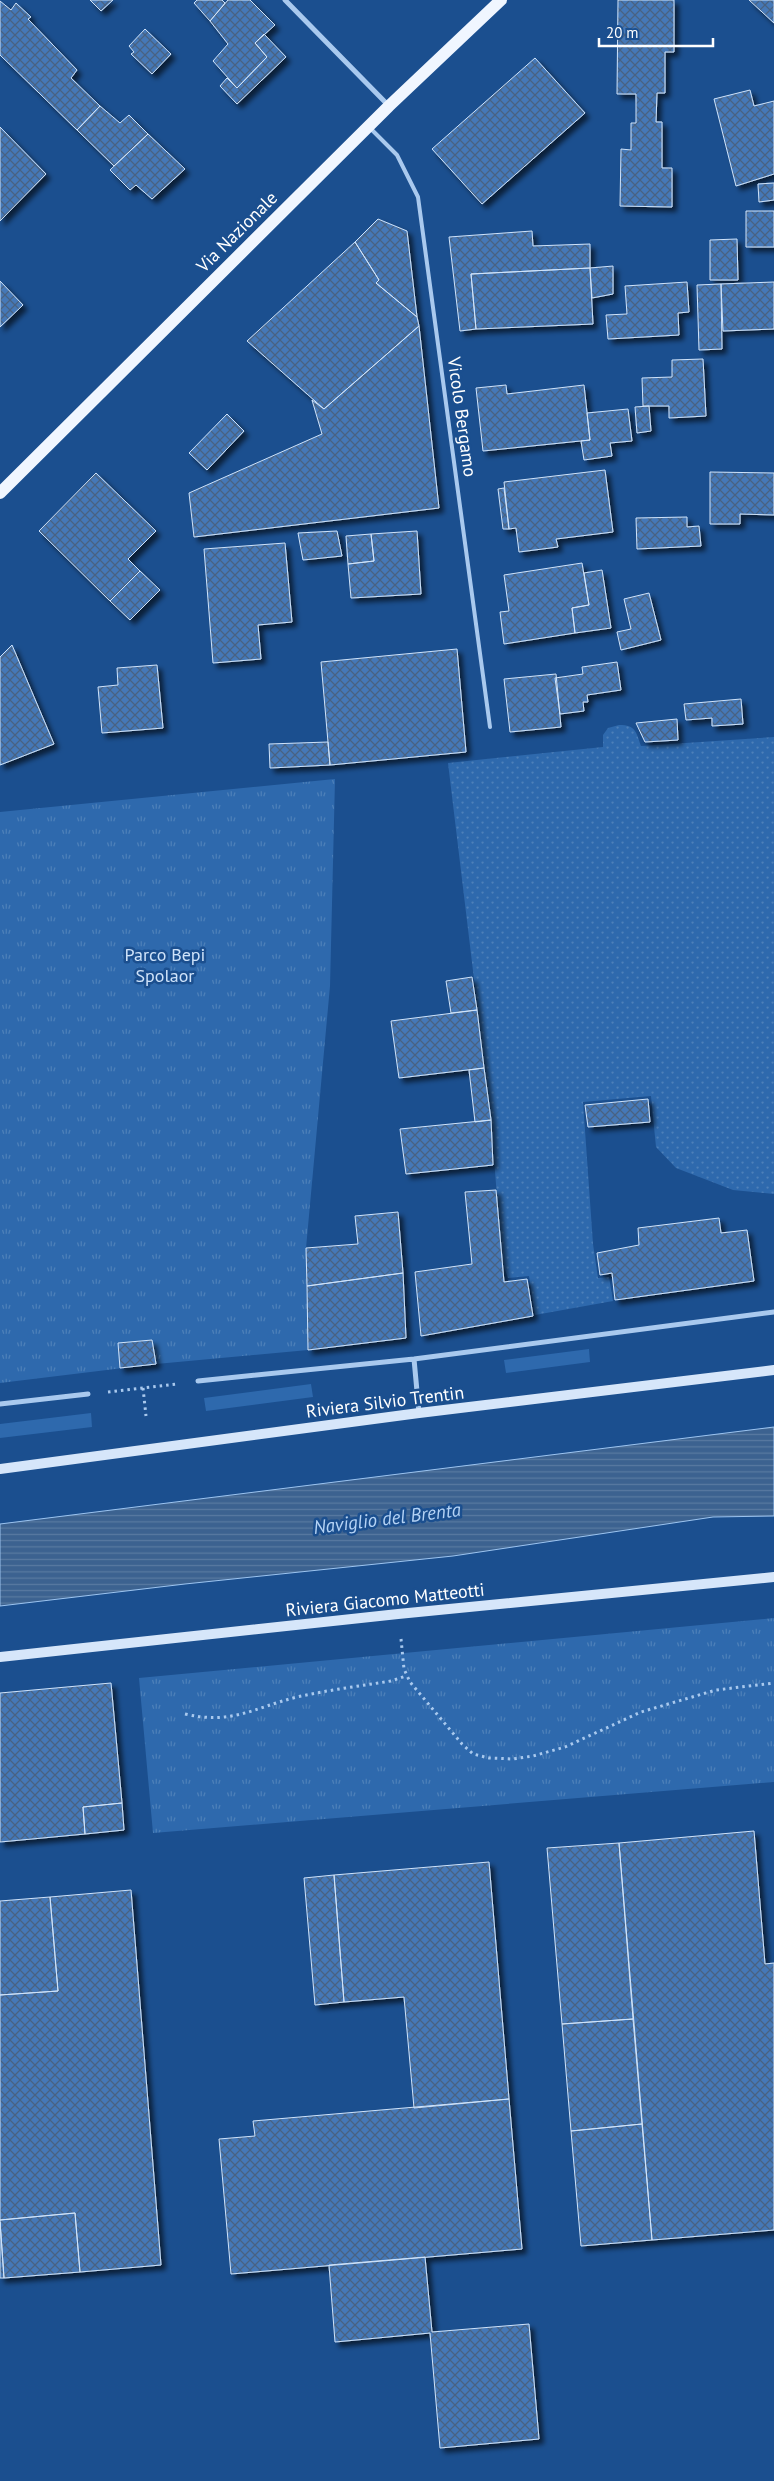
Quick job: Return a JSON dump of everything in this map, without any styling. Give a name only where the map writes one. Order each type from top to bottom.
[{"type":"main road","name":"Via Nazionale","points":[[0,493],[368,126],[501,0]]},
{"type":"street","points":[[285,0],[389,106]]},
{"type":"street","points":[[198,1382],[414,1359],[774,1312]]},
{"type":"street","points":[[414,1359],[420,1413]]},
{"type":"street","name":"Riviera Silvio Trentin","points":[[0,1470],[420,1413],[774,1370]]},
{"type":"street","points":[[0,1404],[88,1394]]},
{"type":"street","name":"Riviera Giacomo Matteotti","points":[[0,1657],[398,1614],[774,1577]]},
{"type":"lane","name":"Vicolo Bergamo","points":[[368,126],[397,155],[418,197],[490,727]]},
{"type":"path","points":[[88,1394],[198,1382]]},
{"type":"path","points":[[142,1388],[146,1416]]},
{"type":"path","points":[[398,1614],[406,1676],[473,1754],[489,1758],[513,1759],[533,1756],[565,1747],[641,1712],[690,1697],[716,1690],[774,1683]]},
{"type":"path","points":[[185,1714],[206,1719],[239,1716],[295,1698],[391,1681],[406,1676]]},
{"type":"green space","points":[[619,725],[632,728],[641,746],[774,737],[774,1194],[733,1190],[676,1168],[656,1147],[651,1096],[583,1102],[593,1244],[598,1278],[609,1277],[613,1301],[535,1315],[529,1276],[508,1278],[502,1261],[491,1120],[448,763],[603,747],[603,735],[608,728]]},
{"type":"green space","name":"Parco Bepi Spolaor","points":[[335,779],[330,986],[306,1248],[308,1350],[156,1364],[0,1383],[0,812]]},
{"type":"green space","points":[[589,1349],[590,1362],[506,1373],[504,1360]]},
{"type":"green space","points":[[311,1384],[313,1397],[206,1411],[204,1398]]},
{"type":"green space","points":[[91,1413],[92,1427],[0,1438],[0,1424]]},
{"type":"green space","points":[[774,1618],[774,1782],[153,1833],[139,1678]]},
{"type":"water","name":"Naviglio del Brenta","points":[[774,1427],[774,1516],[713,1517],[453,1556],[185,1584],[0,1606],[0,1524]]},
{"type":"building","points":[[90,0],[113,0],[101,11]]},
{"type":"building","points":[[197,0],[222,0],[225,3],[210,21],[194,3]]},
{"type":"building","points":[[228,0],[250,0],[275,25],[255,43],[267,57],[237,88],[213,61],[228,44],[210,21]]},
{"type":"building","points":[[618,0],[674,0],[674,52],[665,52],[665,93],[657,93],[656,122],[662,122],[662,168],[672,168],[672,207],[620,206],[621,149],[631,150],[631,123],[636,123],[636,94],[617,94]]},
{"type":"building","points":[[749,0],[774,0],[774,23]]},
{"type":"building","points":[[0,1],[11,10],[16,3],[31,17],[28,19],[77,70],[71,78],[100,106],[77,130],[0,55]]},
{"type":"building","points":[[145,29],[171,54],[152,74],[131,54],[134,52],[129,46]]},
{"type":"building","points":[[264,34],[286,57],[237,104],[220,86],[227,78],[237,88],[267,57],[255,43]]},
{"type":"building","points":[[535,58],[585,113],[482,204],[432,149]]},
{"type":"building","points":[[750,90],[754,106],[774,101],[774,174],[736,186],[714,99]]},
{"type":"building","points":[[100,106],[120,123],[129,115],[148,134],[114,166],[77,130]]},
{"type":"building","points":[[0,127],[46,174],[0,221]]},
{"type":"building","points":[[148,134],[185,169],[152,199],[136,185],[130,190],[110,170]]},
{"type":"building","points":[[774,183],[774,200],[759,202],[758,184]]},
{"type":"building","points":[[746,211],[774,211],[774,247],[746,247]]},
{"type":"building","points":[[378,219],[407,231],[417,317],[376,283],[379,280],[355,242]]},
{"type":"building","points":[[532,231],[533,246],[590,244],[590,268],[471,274],[476,329],[460,331],[449,237]]},
{"type":"building","points":[[737,239],[738,280],[710,280],[710,240]]},
{"type":"building","points":[[355,242],[379,280],[376,283],[417,317],[419,326],[324,409],[247,341]]},
{"type":"building","points":[[613,266],[613,294],[592,298],[590,268]]},
{"type":"building","points":[[590,268],[593,324],[476,329],[471,274]]},
{"type":"building","points":[[0,281],[23,305],[0,327]]},
{"type":"building","points":[[687,282],[689,312],[678,313],[679,335],[608,339],[606,315],[627,314],[625,286]]},
{"type":"building","points":[[774,282],[774,329],[723,331],[721,284]]},
{"type":"building","points":[[721,284],[722,349],[699,350],[697,285]]},
{"type":"building","points":[[419,326],[439,508],[194,537],[189,493],[322,434],[312,400],[324,409]]},
{"type":"building","points":[[703,359],[706,416],[669,418],[669,406],[643,406],[642,378],[672,377],[672,360]]},
{"type":"building","points":[[506,385],[507,394],[584,385],[590,440],[483,451],[476,388]]},
{"type":"building","points":[[649,406],[651,431],[637,433],[635,407]]},
{"type":"building","points":[[628,409],[632,441],[610,443],[612,456],[584,460],[581,441],[590,440],[587,413]]},
{"type":"building","points":[[227,414],[244,431],[207,470],[189,453]]},
{"type":"building","points":[[605,470],[613,532],[556,539],[558,547],[519,552],[516,528],[509,529],[504,482]]},
{"type":"building","points":[[710,472],[774,473],[774,515],[740,514],[740,524],[710,524]]},
{"type":"building","points":[[96,473],[156,531],[128,559],[140,571],[110,601],[39,531]]},
{"type":"building","points":[[504,488],[509,529],[503,529],[498,489]]},
{"type":"building","points":[[687,517],[687,527],[699,526],[701,546],[637,549],[636,518]]},
{"type":"building","points":[[337,531],[342,556],[303,560],[298,533]]},
{"type":"building","points":[[417,531],[421,594],[351,598],[348,564],[374,561],[371,534]]},
{"type":"building","points":[[371,534],[374,561],[348,564],[346,536]]},
{"type":"building","points":[[285,543],[292,622],[258,625],[261,659],[213,663],[204,549]]},
{"type":"building","points":[[582,563],[589,605],[572,608],[575,633],[504,644],[500,612],[509,611],[504,575]]},
{"type":"building","points":[[602,570],[611,628],[575,633],[572,608],[589,605],[584,573]]},
{"type":"building","points":[[140,571],[160,590],[130,620],[110,601]]},
{"type":"building","points":[[649,593],[661,640],[621,650],[617,632],[631,629],[624,599]]},
{"type":"building","points":[[12,645],[54,744],[0,765],[0,657]]},
{"type":"building","points":[[457,649],[466,752],[330,765],[321,662]]},
{"type":"building","points":[[617,662],[621,690],[587,695],[588,702],[583,702],[584,711],[560,714],[555,678],[583,674],[582,667]]},
{"type":"building","points":[[157,665],[163,728],[102,733],[98,687],[118,685],[117,668]]},
{"type":"building","points":[[556,674],[561,727],[510,732],[504,679]]},
{"type":"building","points":[[741,699],[743,724],[712,726],[712,718],[686,720],[684,704]]},
{"type":"building","points":[[677,719],[678,740],[645,742],[636,723]]},
{"type":"building","points":[[328,742],[330,765],[270,768],[269,744]]},
{"type":"building","points":[[472,977],[477,1010],[451,1013],[446,981]]},
{"type":"building","points":[[477,1010],[484,1068],[399,1078],[391,1021]]},
{"type":"building","points":[[484,1068],[491,1120],[475,1122],[469,1070]]},
{"type":"building","points":[[648,1099],[650,1122],[588,1127],[585,1105]]},
{"type":"building","points":[[491,1120],[493,1165],[406,1174],[400,1129]]},
{"type":"building","points":[[496,1190],[504,1282],[527,1279],[533,1316],[421,1336],[415,1272],[472,1264],[465,1192]]},
{"type":"building","points":[[398,1212],[403,1273],[307,1286],[306,1248],[358,1244],[355,1216]]},
{"type":"building","points":[[719,1218],[721,1233],[747,1230],[754,1281],[615,1300],[612,1273],[600,1275],[597,1253],[639,1245],[638,1228]]},
{"type":"building","points":[[403,1273],[406,1338],[308,1350],[307,1286]]},
{"type":"building","points":[[152,1340],[156,1364],[120,1368],[118,1343]]},
{"type":"building","points":[[111,1683],[122,1803],[83,1807],[85,1834],[0,1842],[0,1693]]},
{"type":"building","points":[[122,1803],[124,1830],[85,1834],[83,1807]]},
{"type":"building","points":[[754,1831],[765,1964],[774,1963],[774,2230],[652,2240],[619,1843]]},
{"type":"building","points":[[619,1843],[633,2019],[562,2024],[547,1848]]},
{"type":"building","points":[[489,1862],[509,2099],[414,2108],[404,1997],[344,2002],[334,1875]]},
{"type":"building","points":[[334,1875],[344,2002],[315,2005],[304,1878]]},
{"type":"building","points":[[131,1890],[161,2265],[80,2272],[75,2213],[0,2220],[0,1995],[58,1991],[50,1897]]},
{"type":"building","points":[[50,1897],[58,1991],[0,1995],[0,1901]]},
{"type":"building","points":[[633,2019],[642,2124],[571,2131],[562,2024]]},
{"type":"building","points":[[509,2099],[522,2249],[231,2274],[219,2139],[255,2136],[253,2121]]},
{"type":"building","points":[[642,2124],[652,2240],[581,2246],[571,2131]]},
{"type":"building","points":[[75,2213],[80,2272],[4,2278],[0,2220]]},
{"type":"building","points":[[0,2222],[4,2278],[0,2278]]},
{"type":"building","points":[[425,2257],[432,2332],[529,2324],[539,2439],[440,2448],[430,2333],[335,2342],[329,2265]]}]
